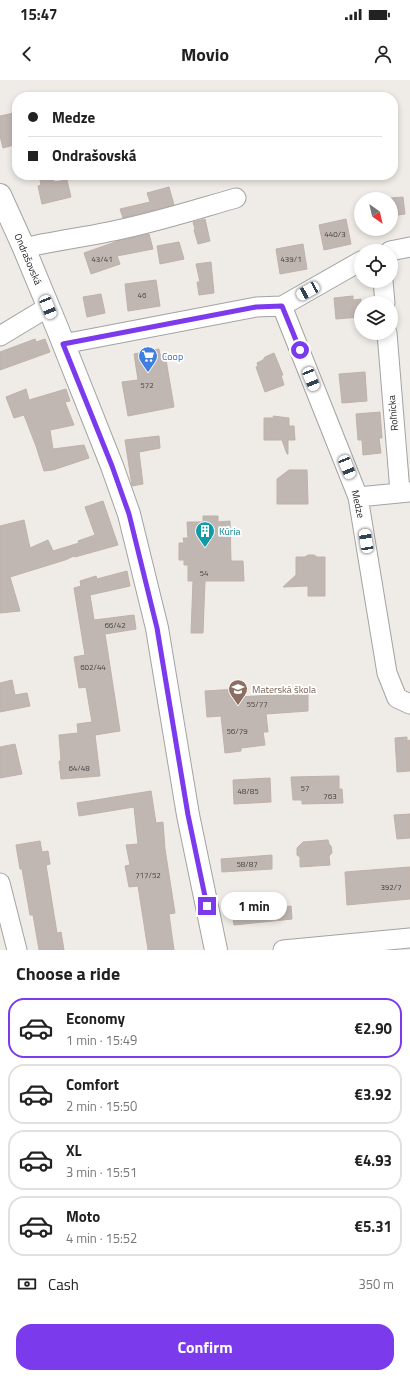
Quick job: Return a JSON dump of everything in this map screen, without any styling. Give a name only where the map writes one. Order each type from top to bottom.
[{"type":"street","name":"Ondrašovská","points":[[0,195],[24,248],[63,344],[112,466],[129,514],[157,628],[188,815],[216,950]]},
{"type":"street","points":[[24,248],[110,232],[176,216],[236,198]]},
{"type":"street","points":[[398,249],[410,247]]},
{"type":"street","points":[[63,344],[256,307],[282,306],[354,265]]},
{"type":"street","name":"Medze","points":[[282,306],[358,497],[387,673],[397,698],[410,704]]},
{"type":"street","points":[[0,336],[48,307]]},
{"type":"street","name":"Roľnícka","points":[[358,497],[405,492],[388,340]]},
{"type":"street","points":[[0,883],[17,950]]},
{"type":"street","points":[[283,950],[410,938]]},
{"type":"building","points":[[12,113],[12,145],[3,148],[0,136],[0,116]]},
{"type":"building","points":[[40,180],[53,180],[54,182],[67,180],[71,197],[42,204],[38,186],[41,185]]},
{"type":"building","points":[[169,187],[174,205],[123,218],[120,209],[150,202],[147,193]]},
{"type":"building","points":[[398,197],[403,197],[405,214],[398,215]]},
{"type":"building","points":[[205,219],[210,241],[198,244],[193,222]]},
{"type":"building","points":[[346,219],[351,244],[324,250],[319,225]]},
{"type":"building","points":[[149,234],[153,249],[117,256],[120,264],[91,274],[84,253],[118,241]]},
{"type":"building","points":[[179,242],[184,259],[160,264],[157,246]]},
{"type":"building","points":[[303,244],[307,269],[280,274],[276,249]]},
{"type":"building","points":[[211,262],[214,293],[199,295],[197,282],[200,282],[196,264]]},
{"type":"building","points":[[156,280],[160,306],[128,311],[125,284]]},
{"type":"building","points":[[101,294],[105,313],[87,317],[83,297]]},
{"type":"building","points":[[353,296],[354,318],[336,319],[334,298]]},
{"type":"building","points":[[35,339],[36,342],[45,339],[50,352],[0,370],[0,352]]},
{"type":"building","points":[[159,349],[160,355],[165,354],[174,407],[128,416],[122,382],[138,380],[134,354]]},
{"type":"building","points":[[274,353],[283,375],[281,375],[284,385],[265,392],[256,367],[258,366],[257,363]]},
{"type":"building","points":[[365,372],[367,401],[342,403],[339,374]]},
{"type":"building","points":[[26,389],[29,400],[66,389],[70,401],[65,402],[74,425],[50,430],[53,449],[84,445],[89,458],[53,470],[44,471],[24,415],[14,418],[6,397]]},
{"type":"building","points":[[380,412],[382,438],[379,438],[381,453],[363,455],[362,440],[358,440],[356,414]]},
{"type":"building","points":[[273,416],[289,418],[289,426],[294,426],[295,440],[288,440],[288,454],[282,440],[264,440],[264,418],[274,418]]},
{"type":"building","points":[[159,436],[160,448],[139,452],[143,484],[132,486],[125,440]]},
{"type":"building","points":[[289,470],[307,470],[308,504],[277,504],[277,479]]},
{"type":"building","points":[[103,501],[118,545],[75,557],[74,556],[10,577],[20,611],[0,613],[0,526],[24,520],[30,548],[48,540],[53,551],[79,543],[78,541],[95,535],[85,507]]},
{"type":"building","name":"Kúria","points":[[203,516],[218,516],[218,522],[230,521],[231,561],[243,561],[244,581],[205,581],[203,633],[191,633],[193,581],[188,581],[188,565],[184,565],[184,560],[179,560],[179,543],[184,543],[183,538],[188,538],[187,522],[203,522]]},
{"type":"building","points":[[308,555],[325,557],[325,596],[308,596],[308,586],[283,587],[296,575],[296,557],[305,557]]},
{"type":"building","points":[[127,571],[130,586],[90,595],[94,620],[134,615],[136,629],[105,634],[120,731],[95,735],[100,776],[61,779],[59,735],[78,733],[77,724],[92,722],[86,687],[79,688],[74,657],[85,655],[74,588],[81,586],[80,581],[96,576],[97,579]]},
{"type":"building","points":[[12,680],[15,695],[27,693],[30,706],[0,712],[0,683]]},
{"type":"building","points":[[238,689],[238,697],[308,693],[308,711],[266,714],[268,732],[263,732],[265,745],[241,748],[241,751],[225,753],[221,716],[207,717],[205,691]]},
{"type":"building","points":[[407,737],[407,741],[410,740],[410,771],[397,772],[395,738]]},
{"type":"building","points":[[15,744],[22,774],[0,778],[0,747]]},
{"type":"building","points":[[339,776],[339,789],[342,789],[343,803],[302,804],[302,800],[293,800],[291,777]]},
{"type":"building","points":[[270,778],[271,802],[234,804],[233,780]]},
{"type":"building","points":[[151,791],[156,823],[163,822],[165,849],[175,913],[169,914],[174,950],[148,950],[138,886],[129,887],[125,866],[130,865],[126,845],[138,844],[134,807],[79,816],[77,803]]},
{"type":"building","points":[[410,814],[410,838],[397,839],[394,815]]},
{"type":"building","points":[[328,840],[332,853],[329,856],[330,865],[300,867],[300,857],[297,855],[297,848],[303,842]]},
{"type":"building","points":[[40,841],[42,852],[48,851],[50,864],[46,865],[57,933],[61,932],[64,950],[39,950],[33,915],[30,915],[16,845]]},
{"type":"building","points":[[272,855],[272,869],[222,872],[221,859]]},
{"type":"building","points":[[410,867],[410,899],[347,905],[345,872]]},
{"type":"building","points":[[284,904],[284,907],[291,906],[292,919],[234,925],[232,912],[267,908],[266,906]]},
{"type":"place","name":"Coop","points":[[148,373]]},
{"type":"place","name":"Kúria","points":[[205,548]]},
{"type":"place","name":"Materská škola","points":[[238,706]]},
{"type":"route","points":[[207,906],[188,815],[157,628],[129,514],[112,466],[63,344],[77,340],[256,307],[282,306],[300,350]]}]
